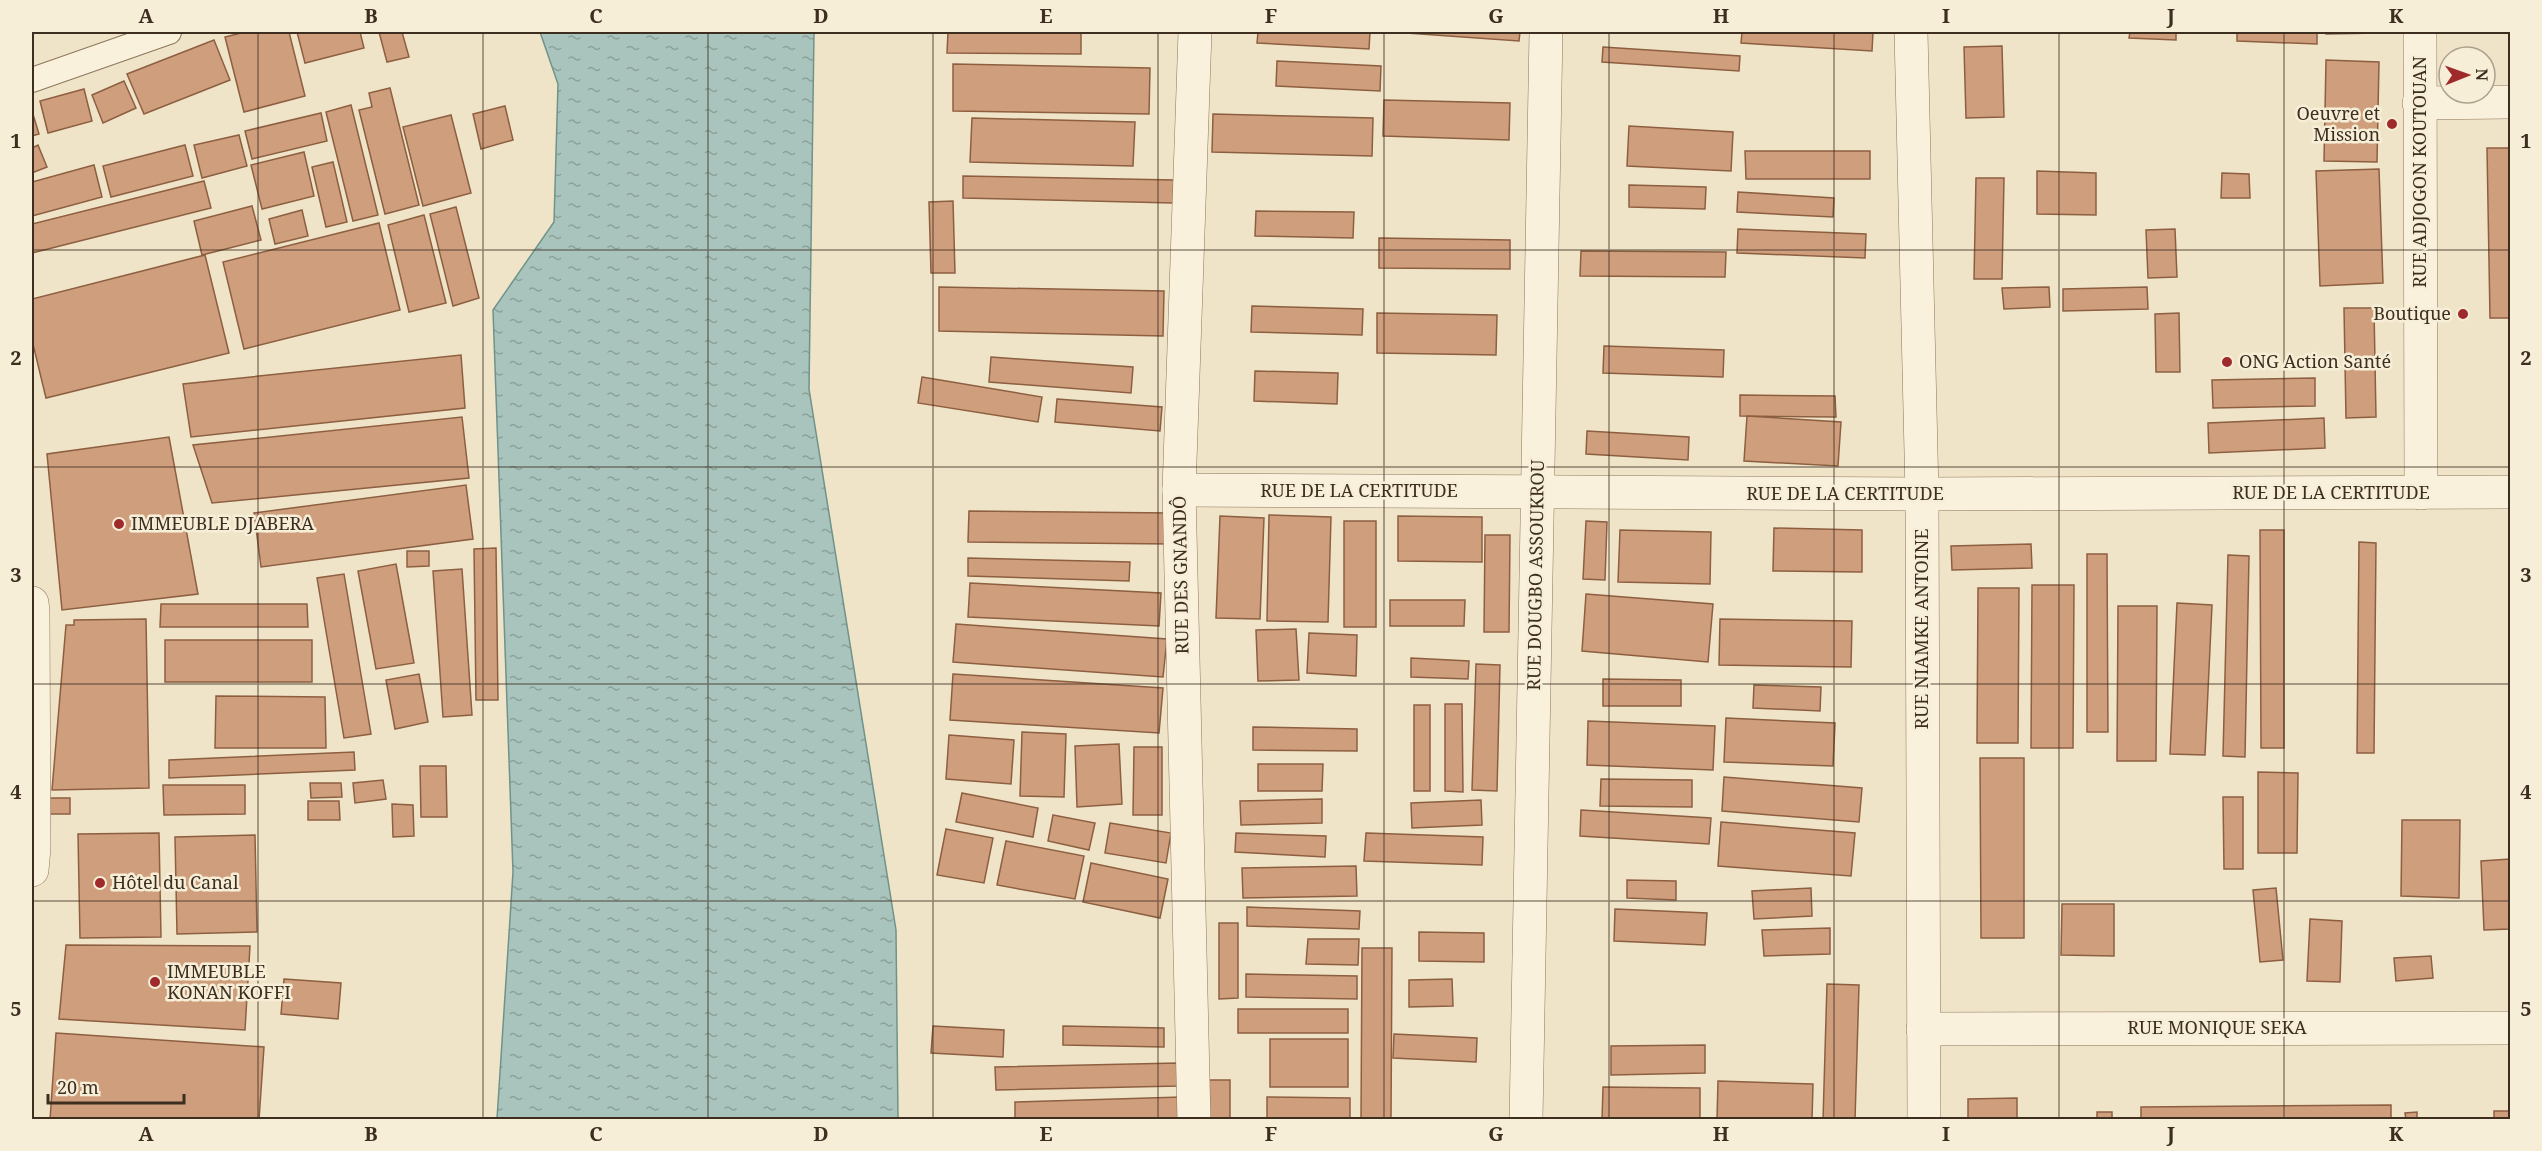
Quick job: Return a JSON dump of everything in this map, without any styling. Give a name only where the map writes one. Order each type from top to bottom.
[{"type":"street","name":"RUE DES GNANDÔ","points":[[1194,1119],[1179,490],[1195,32]]},
{"type":"street","name":"RUE DOUGBO ASSOUKROU","points":[[1526,1119],[1546,32]]},
{"type":"street","name":"RUE NIAMKE ANTOINE","points":[[1911,32],[1922,494],[1924,1119]]},
{"type":"street","name":"RUE ADJOGON KOUTOUAN","points":[[2420,32],[2421,493]]},
{"type":"street","points":[[2419,103],[2511,102]]},
{"type":"street","name":"RUE DE LA CERTITUDE","points":[[1179,490],[1922,494],[2511,492]]},
{"type":"street","points":[[32,603],[32,855]]},
{"type":"street","name":"RUE MONIQUE SEKA","points":[[1923,1029],[2511,1028]]},
{"type":"lane","points":[[32,80],[169,32]]},
{"type":"water","points":[[540,32],[814,32],[809,389],[896,930],[898,1119],[497,1119],[513,872],[493,310],[554,222],[558,84]]},
{"type":"building","points":[[245,32],[289,32],[305,96],[244,112],[225,37]]},
{"type":"building","points":[[297,32],[360,32],[364,48],[305,63]]},
{"type":"building","points":[[379,32],[402,32],[409,57],[387,62]]},
{"type":"building","points":[[948,32],[1081,32],[1081,54],[947,53]]},
{"type":"building","points":[[1258,32],[1370,32],[1369,49],[1257,43]]},
{"type":"building","points":[[1392,32],[1520,32],[1519,41]]},
{"type":"building","points":[[1742,32],[1873,32],[1872,51],[1741,43]]},
{"type":"building","points":[[2130,32],[2176,32],[2176,40],[2129,38]]},
{"type":"building","points":[[2237,32],[2317,32],[2317,44],[2237,41]]},
{"type":"building","points":[[2325,32],[2379,32],[2379,33],[2326,34]]},
{"type":"building","points":[[214,40],[230,80],[144,114],[127,74]]},
{"type":"building","points":[[2002,46],[2004,117],[1966,118],[1964,47]]},
{"type":"building","points":[[1603,47],[1740,56],[1739,71],[1602,62]]},
{"type":"building","points":[[2326,60],[2379,62],[2377,162],[2324,161]]},
{"type":"building","points":[[1277,61],[1381,66],[1380,91],[1276,86]]},
{"type":"building","points":[[953,64],[1150,68],[1149,114],[953,111]]},
{"type":"building","points":[[124,81],[136,108],[103,123],[92,95]]},
{"type":"building","points":[[390,88],[419,205],[385,214],[359,110],[372,107],[369,93]]},
{"type":"building","points":[[84,89],[92,121],[48,133],[40,101]]},
{"type":"building","points":[[1384,100],[1510,103],[1509,140],[1383,136]]},
{"type":"building","points":[[351,105],[378,215],[353,221],[326,112]]},
{"type":"building","points":[[505,106],[513,140],[481,149],[473,114]]},
{"type":"building","points":[[32,111],[39,134],[32,136]]},
{"type":"building","points":[[321,113],[327,141],[252,159],[245,131]]},
{"type":"building","points":[[1213,114],[1373,118],[1372,156],[1212,152]]},
{"type":"building","points":[[451,115],[471,193],[423,206],[403,127]]},
{"type":"building","points":[[972,118],[1135,122],[1133,166],[970,162]]},
{"type":"building","points":[[1629,126],[1733,132],[1731,171],[1627,166]]},
{"type":"building","points":[[239,135],[247,166],[202,178],[194,145]]},
{"type":"building","points":[[38,145],[47,167],[32,173],[32,148]]},
{"type":"building","points":[[185,145],[193,176],[111,197],[103,166]]},
{"type":"building","points":[[2487,148],[2510,148],[2510,318],[2490,318]]},
{"type":"building","points":[[1745,151],[1870,151],[1870,179],[1746,179]]},
{"type":"building","points":[[304,152],[314,196],[262,209],[251,165]]},
{"type":"building","points":[[333,162],[347,222],[326,227],[312,167]]},
{"type":"building","points":[[94,165],[102,197],[32,216],[32,182]]},
{"type":"building","points":[[2379,169],[2383,283],[2320,286],[2316,171]]},
{"type":"building","points":[[2037,171],[2096,173],[2096,215],[2037,214]]},
{"type":"building","points":[[2222,173],[2249,174],[2250,198],[2221,198]]},
{"type":"building","points":[[963,176],[1174,180],[1173,203],[963,198]]},
{"type":"building","points":[[1976,178],[2004,178],[2002,279],[1974,279]]},
{"type":"building","points":[[204,181],[211,208],[32,253],[32,224]]},
{"type":"building","points":[[1629,185],[1706,187],[1705,209],[1629,207]]},
{"type":"building","points":[[1738,192],[1834,198],[1833,217],[1737,212]]},
{"type":"building","points":[[953,201],[955,273],[931,273],[929,202]]},
{"type":"building","points":[[252,206],[261,240],[202,255],[194,221]]},
{"type":"building","points":[[456,207],[479,298],[453,306],[430,214]]},
{"type":"building","points":[[302,210],[308,236],[275,244],[269,219]]},
{"type":"building","points":[[1256,211],[1354,212],[1353,238],[1255,236]]},
{"type":"building","points":[[424,215],[446,303],[409,312],[388,225]]},
{"type":"building","points":[[379,223],[400,310],[244,349],[223,262]]},
{"type":"building","points":[[1738,229],[1866,234],[1865,258],[1737,253]]},
{"type":"building","points":[[2175,229],[2177,277],[2148,278],[2146,230]]},
{"type":"building","points":[[1379,238],[1510,240],[1510,269],[1379,268]]},
{"type":"building","points":[[1581,251],[1726,252],[1725,277],[1580,276]]},
{"type":"building","points":[[205,255],[229,353],[46,398],[32,340],[32,299]]},
{"type":"building","points":[[939,287],[1164,291],[1163,336],[939,331]]},
{"type":"building","points":[[2049,287],[2050,307],[2004,309],[2002,288]]},
{"type":"building","points":[[2147,287],[2148,309],[2063,311],[2063,289]]},
{"type":"building","points":[[1252,306],[1363,309],[1362,335],[1251,332]]},
{"type":"building","points":[[2344,308],[2374,308],[2376,417],[2346,418]]},
{"type":"building","points":[[1377,313],[1497,315],[1496,355],[1377,353]]},
{"type":"building","points":[[2179,313],[2180,372],[2156,372],[2155,314]]},
{"type":"building","points":[[1604,346],[1724,350],[1723,377],[1603,373]]},
{"type":"building","points":[[461,355],[465,408],[191,437],[183,384]]},
{"type":"building","points":[[991,357],[1133,367],[1131,393],[989,382]]},
{"type":"building","points":[[1255,371],[1338,373],[1337,404],[1254,401]]},
{"type":"building","points":[[922,377],[1042,397],[1038,422],[918,403]]},
{"type":"building","points":[[2315,378],[2315,406],[2213,408],[2212,380]]},
{"type":"building","points":[[1740,395],[1835,396],[1836,417],[1740,416]]},
{"type":"building","points":[[1057,399],[1162,407],[1160,431],[1055,422]]},
{"type":"building","points":[[1747,416],[1841,422],[1838,466],[1744,461]]},
{"type":"building","points":[[462,417],[469,478],[212,503],[193,445]]},
{"type":"building","points":[[2324,418],[2325,448],[2209,453],[2208,423]]},
{"type":"building","points":[[1587,431],[1689,437],[1688,460],[1586,454]]},
{"type":"building","name":"IMMEUBLE DJABERA","points":[[169,437],[198,594],[62,610],[47,454]]},
{"type":"building","points":[[466,485],[473,539],[261,567],[254,513]]},
{"type":"building","points":[[969,511],[1173,513],[1172,544],[968,542]]},
{"type":"building","points":[[1269,515],[1331,517],[1328,622],[1267,621]]},
{"type":"building","points":[[1220,516],[1264,518],[1260,619],[1216,618]]},
{"type":"building","points":[[1398,516],[1482,517],[1482,562],[1398,561]]},
{"type":"building","points":[[1344,521],[1376,521],[1376,627],[1344,627]]},
{"type":"building","points":[[1586,521],[1607,522],[1605,580],[1583,579]]},
{"type":"building","points":[[1774,528],[1862,530],[1862,572],[1773,571]]},
{"type":"building","points":[[1620,530],[1711,532],[1710,584],[1618,582]]},
{"type":"building","points":[[2260,530],[2284,530],[2284,748],[2261,748]]},
{"type":"building","points":[[1485,535],[1510,535],[1509,632],[1484,632]]},
{"type":"building","points":[[2359,542],[2376,543],[2374,753],[2357,753]]},
{"type":"building","points":[[2031,544],[2032,568],[1952,570],[1951,546]]},
{"type":"building","points":[[496,548],[498,700],[476,700],[474,549]]},
{"type":"building","points":[[407,551],[429,551],[429,566],[407,567]]},
{"type":"building","points":[[2087,554],[2107,554],[2108,732],[2087,732]]},
{"type":"building","points":[[2228,555],[2249,556],[2245,757],[2223,756]]},
{"type":"building","points":[[968,558],[1130,562],[1129,581],[968,576]]},
{"type":"building","points":[[396,564],[414,663],[376,669],[358,571]]},
{"type":"building","points":[[462,569],[472,715],[443,717],[433,571]]},
{"type":"building","points":[[344,574],[371,734],[344,738],[317,578]]},
{"type":"building","points":[[970,583],[1161,593],[1159,626],[968,617]]},
{"type":"building","points":[[2032,585],[2074,585],[2073,748],[2031,748]]},
{"type":"building","points":[[1978,588],[2019,588],[2018,743],[1977,743]]},
{"type":"building","points":[[1586,594],[1713,604],[1708,662],[1582,651]]},
{"type":"building","points":[[1390,600],[1465,600],[1464,626],[1390,626]]},
{"type":"building","points":[[2177,603],[2212,605],[2205,755],[2170,754]]},
{"type":"building","points":[[161,604],[307,604],[308,627],[160,627]]},
{"type":"building","points":[[2118,606],[2157,606],[2156,761],[2117,761]]},
{"type":"building","points":[[146,619],[149,788],[52,790],[66,625],[74,625],[74,620]]},
{"type":"building","points":[[1720,619],[1852,621],[1851,667],[1719,665]]},
{"type":"building","points":[[956,624],[1167,639],[1163,677],[953,662]]},
{"type":"building","points":[[1296,629],[1299,680],[1258,681],[1256,630]]},
{"type":"building","points":[[1309,633],[1357,635],[1356,676],[1307,673]]},
{"type":"building","points":[[165,640],[312,640],[312,682],[165,682]]},
{"type":"building","points":[[1411,658],[1469,661],[1468,679],[1411,677]]},
{"type":"building","points":[[1476,664],[1500,665],[1497,791],[1472,790]]},
{"type":"building","points":[[419,674],[428,722],[395,729],[386,680]]},
{"type":"building","points":[[953,674],[1163,688],[1159,733],[950,720]]},
{"type":"building","points":[[1603,679],[1681,680],[1681,706],[1603,706]]},
{"type":"building","points":[[1754,685],[1821,687],[1820,711],[1753,708]]},
{"type":"building","points":[[216,696],[325,697],[326,748],[215,748]]},
{"type":"building","points":[[1445,704],[1462,704],[1463,792],[1445,791]]},
{"type":"building","points":[[1414,705],[1430,705],[1430,791],[1414,791]]},
{"type":"building","points":[[1726,718],[1835,723],[1833,766],[1724,762]]},
{"type":"building","points":[[1588,721],[1715,726],[1713,770],[1587,765]]},
{"type":"building","points":[[1253,727],[1357,729],[1357,751],[1253,750]]},
{"type":"building","points":[[1022,732],[1066,734],[1064,797],[1020,796]]},
{"type":"building","points":[[949,735],[1014,740],[1011,784],[946,779]]},
{"type":"building","points":[[1119,744],[1122,804],[1077,807],[1075,746]]},
{"type":"building","points":[[1134,747],[1162,747],[1162,815],[1133,815]]},
{"type":"building","points":[[354,752],[355,770],[169,778],[169,760]]},
{"type":"building","points":[[1980,758],[2024,758],[2024,938],[1981,938]]},
{"type":"building","points":[[1258,764],[1323,764],[1322,791],[1258,791]]},
{"type":"building","points":[[420,766],[446,766],[447,817],[421,817]]},
{"type":"building","points":[[2258,772],[2298,773],[2297,853],[2258,853]]},
{"type":"building","points":[[1724,777],[1862,788],[1859,822],[1722,811]]},
{"type":"building","points":[[1601,779],[1692,780],[1692,807],[1600,806]]},
{"type":"building","points":[[383,780],[386,799],[355,803],[353,783]]},
{"type":"building","points":[[310,783],[341,783],[342,797],[311,798]]},
{"type":"building","points":[[163,785],[245,785],[245,814],[164,815]]},
{"type":"building","points":[[962,793],[1038,808],[1033,837],[956,822]]},
{"type":"building","points":[[2223,797],[2243,797],[2243,869],[2224,869]]},
{"type":"building","points":[[48,798],[70,798],[70,814],[48,814]]},
{"type":"building","points":[[1322,799],[1322,823],[1241,825],[1240,801]]},
{"type":"building","points":[[1481,800],[1482,825],[1412,828],[1411,803]]},
{"type":"building","points":[[308,801],[339,801],[340,820],[308,820]]},
{"type":"building","points":[[392,804],[413,805],[414,836],[393,837]]},
{"type":"building","points":[[1581,810],[1711,818],[1709,844],[1580,836]]},
{"type":"building","points":[[1053,815],[1095,823],[1089,850],[1048,841]]},
{"type":"building","points":[[2402,820],[2460,820],[2459,898],[2401,896]]},
{"type":"building","points":[[1721,822],[1855,833],[1851,876],[1718,866]]},
{"type":"building","points":[[1110,823],[1171,833],[1166,863],[1105,853]]},
{"type":"building","points":[[946,829],[993,838],[984,883],[937,875]]},
{"type":"building","points":[[159,833],[161,937],[80,938],[78,834]]},
{"type":"building","points":[[1236,833],[1326,836],[1325,857],[1235,852]]},
{"type":"building","points":[[1366,833],[1483,837],[1482,865],[1364,861]]},
{"type":"building","points":[[255,835],[257,932],[177,934],[175,837]]},
{"type":"building","points":[[1006,841],[1084,856],[1075,899],[997,885]]},
{"type":"building","points":[[2510,859],[2510,929],[2484,930],[2481,861]]},
{"type":"building","points":[[1091,863],[1168,879],[1160,918],[1083,902]]},
{"type":"building","points":[[1356,866],[1357,896],[1243,898],[1242,868]]},
{"type":"building","points":[[1627,880],[1676,881],[1676,900],[1627,898]]},
{"type":"building","points":[[1811,888],[1812,916],[1754,919],[1752,891]]},
{"type":"building","points":[[2276,888],[2283,960],[2260,962],[2253,890]]},
{"type":"building","points":[[2062,904],[2114,904],[2114,956],[2061,955]]},
{"type":"building","points":[[1247,907],[1360,911],[1359,929],[1247,926]]},
{"type":"building","points":[[1615,909],[1707,913],[1705,945],[1614,941]]},
{"type":"building","points":[[2310,919],[2342,921],[2340,982],[2307,981]]},
{"type":"building","points":[[1219,923],[1238,923],[1238,998],[1219,999]]},
{"type":"building","points":[[1830,928],[1830,954],[1764,956],[1762,930]]},
{"type":"building","points":[[1419,932],[1484,933],[1484,962],[1419,961]]},
{"type":"building","points":[[1308,939],[1359,939],[1358,965],[1306,964]]},
{"type":"building","name":"IMMEUBLE KONAN KOFFI","points":[[66,945],[250,946],[245,1030],[59,1019]]},
{"type":"building","points":[[1362,948],[1392,948],[1391,1120],[1361,1120]]},
{"type":"building","points":[[2431,956],[2433,978],[2396,981],[2394,958]]},
{"type":"building","points":[[1246,974],[1357,976],[1357,999],[1246,997]]},
{"type":"building","points":[[284,979],[341,983],[338,1019],[281,1014]]},
{"type":"building","points":[[1452,979],[1453,1006],[1409,1007],[1409,980]]},
{"type":"building","points":[[1827,984],[1859,985],[1855,1120],[1823,1120]]},
{"type":"building","points":[[1238,1009],[1348,1009],[1348,1033],[1238,1033]]},
{"type":"building","points":[[933,1026],[1004,1030],[1003,1057],[931,1053]]},
{"type":"building","points":[[1063,1026],[1164,1028],[1164,1047],[1063,1045]]},
{"type":"building","points":[[56,1033],[264,1047],[259,1120],[50,1120]]},
{"type":"building","points":[[1394,1034],[1477,1038],[1476,1062],[1393,1058]]},
{"type":"building","points":[[1270,1039],[1348,1039],[1348,1087],[1270,1087]]},
{"type":"building","points":[[1705,1045],[1705,1073],[1611,1075],[1611,1046]]},
{"type":"building","points":[[1178,1063],[1178,1086],[996,1090],[995,1067]]},
{"type":"building","points":[[1204,1080],[1230,1080],[1230,1120],[1204,1120]]},
{"type":"building","points":[[1718,1081],[1813,1084],[1812,1120],[1717,1120]]},
{"type":"building","points":[[1603,1087],[1700,1088],[1700,1120],[1602,1120]]},
{"type":"building","points":[[1181,1097],[1182,1120],[1015,1120],[1015,1102]]},
{"type":"building","points":[[1267,1097],[1350,1098],[1350,1120],[1267,1120]]},
{"type":"building","points":[[2017,1098],[2017,1120],[1968,1120],[1968,1099]]},
{"type":"building","points":[[2391,1105],[2391,1120],[2141,1120],[2141,1107]]},
{"type":"building","points":[[2494,1111],[2510,1111],[2510,1120],[2494,1120]]},
{"type":"building","points":[[2097,1112],[2112,1112],[2112,1120],[2097,1120]]},
{"type":"building","points":[[2417,1112],[2417,1120],[2406,1120],[2405,1113]]},
{"type":"place","name":"Oeuvre et Mission","points":[[2392,124]]},
{"type":"place","name":"Boutique","points":[[2463,314]]},
{"type":"place","name":"ONG Action Santé","points":[[2227,362]]},
{"type":"place","name":"IMMEUBLE DJABERA","points":[[119,524]]},
{"type":"place","name":"Hôtel du Canal","points":[[100,883]]},
{"type":"place","name":"IMMEUBLE KONAN KOFFI","points":[[155,982]]}]
